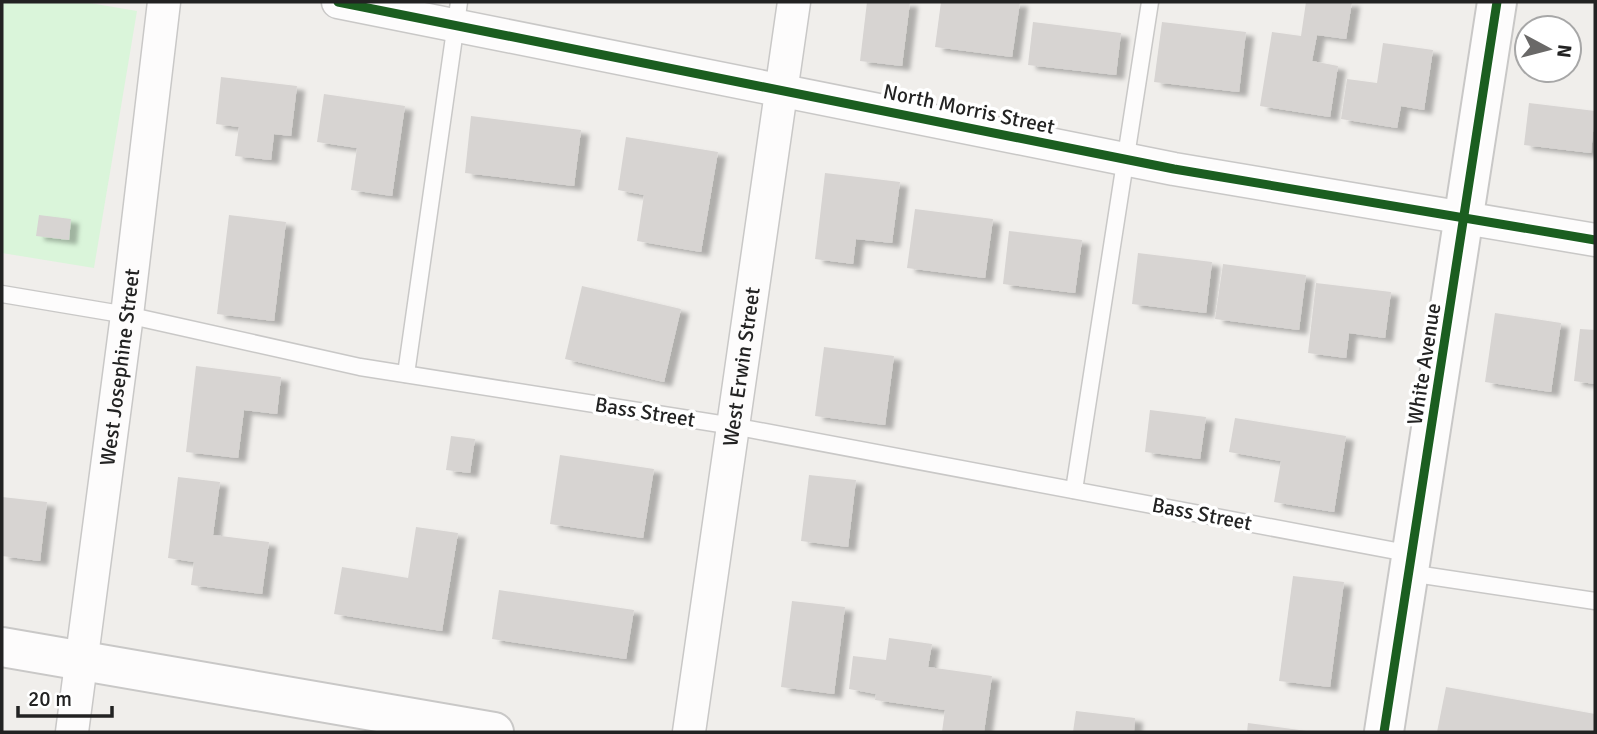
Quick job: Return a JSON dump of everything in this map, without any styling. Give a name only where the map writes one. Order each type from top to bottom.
[{"type":"street","name":"West Josephine Street","points":[[72,732],[127,315],[164,2]]},
{"type":"street","name":"North Morris Street","points":[[338,2],[457,13],[781,88],[1125,159],[1595,240]]},
{"type":"street","name":"West Erwin Street","points":[[689,732],[794,2]]},
{"type":"street","name":"White Avenue","points":[[1384,732],[1497,2]]},
{"type":"street","points":[[2,647],[494,732]]},
{"type":"lane","points":[[1074,490],[1150,2]]},
{"type":"lane","points":[[406,374],[457,13]]},
{"type":"lane","name":"Bass Street","points":[[2,294],[127,315],[360,367],[733,426],[1074,490],[1595,601]]},
{"type":"green space","points":[[2,2],[84,2],[137,11],[94,268],[2,253]]},
{"type":"building","points":[[867,2],[910,2],[902,66],[860,61]]},
{"type":"building","points":[[941,2],[1020,2],[1012,57],[935,47]]},
{"type":"building","points":[[1306,2],[1352,2],[1346,39],[1317,35],[1312,61],[1338,66],[1330,117],[1260,106],[1272,32],[1301,36]]},
{"type":"building","points":[[1033,22],[1121,33],[1116,75],[1028,65]]},
{"type":"building","points":[[1162,22],[1246,32],[1239,92],[1154,82]]},
{"type":"building","points":[[1383,43],[1433,50],[1424,110],[1401,106],[1397,128],[1341,119],[1347,79],[1377,83]]},
{"type":"building","points":[[221,77],[297,86],[291,136],[274,134],[271,160],[235,156],[239,127],[216,124]]},
{"type":"building","points":[[324,94],[405,106],[392,196],[351,190],[357,148],[317,142]]},
{"type":"building","points":[[1529,103],[1595,111],[1591,153],[1524,145]]},
{"type":"building","points":[[471,116],[581,130],[574,186],[465,173]]},
{"type":"building","points":[[626,137],[718,152],[701,252],[637,241],[644,195],[618,190]]},
{"type":"building","points":[[825,173],[900,182],[892,243],[856,239],[853,264],[815,259]]},
{"type":"building","points":[[915,209],[993,219],[985,278],[907,268]]},
{"type":"building","points":[[39,215],[71,219],[69,240],[36,236]]},
{"type":"building","points":[[229,215],[286,222],[274,321],[217,314]]},
{"type":"building","points":[[1009,231],[1082,240],[1075,293],[1003,284]]},
{"type":"building","points":[[1138,253],[1212,262],[1206,313],[1132,304]]},
{"type":"building","points":[[1223,264],[1306,275],[1299,330],[1215,319]]},
{"type":"building","points":[[1316,283],[1391,292],[1385,338],[1349,333],[1346,358],[1308,353]]},
{"type":"building","points":[[582,286],[681,309],[664,382],[565,359]]},
{"type":"building","points":[[1495,313],[1561,323],[1551,392],[1485,382]]},
{"type":"building","points":[[1580,329],[1595,330],[1595,384],[1574,381]]},
{"type":"building","points":[[824,347],[894,356],[885,425],[815,416]]},
{"type":"building","points":[[196,366],[281,377],[277,414],[244,410],[238,458],[186,452]]},
{"type":"building","points":[[1150,410],[1206,417],[1200,459],[1145,452]]},
{"type":"building","points":[[1235,418],[1346,436],[1334,512],[1274,502],[1281,461],[1229,452]]},
{"type":"building","points":[[451,436],[475,439],[470,473],[446,470]]},
{"type":"building","points":[[560,455],[654,469],[643,538],[550,524]]},
{"type":"building","points":[[809,475],[856,480],[848,547],[801,541]]},
{"type":"building","points":[[178,477],[220,482],[213,535],[269,542],[262,594],[191,585],[194,562],[168,558]]},
{"type":"building","points":[[2,497],[47,502],[40,561],[2,556]]},
{"type":"building","points":[[416,527],[458,533],[442,631],[334,614],[342,567],[408,578]]},
{"type":"building","points":[[1293,576],[1344,582],[1330,687],[1279,681]]},
{"type":"building","points":[[499,590],[634,610],[626,659],[492,639]]},
{"type":"building","points":[[792,601],[845,607],[834,694],[781,687]]},
{"type":"building","points":[[889,638],[932,644],[928,667],[992,676],[984,732],[942,732],[945,710],[875,700],[876,694],[849,689],[853,656],[886,660]]},
{"type":"building","points":[[1446,687],[1595,714],[1595,732],[1437,732]]},
{"type":"building","points":[[1076,711],[1135,718],[1134,732],[1073,732]]},
{"type":"building","points":[[1248,723],[1307,731],[1247,732]]},
{"type":"cycle path","points":[[338,2],[1174,169],[1595,240]]},
{"type":"cycle path","points":[[1384,732],[1497,2]]}]
